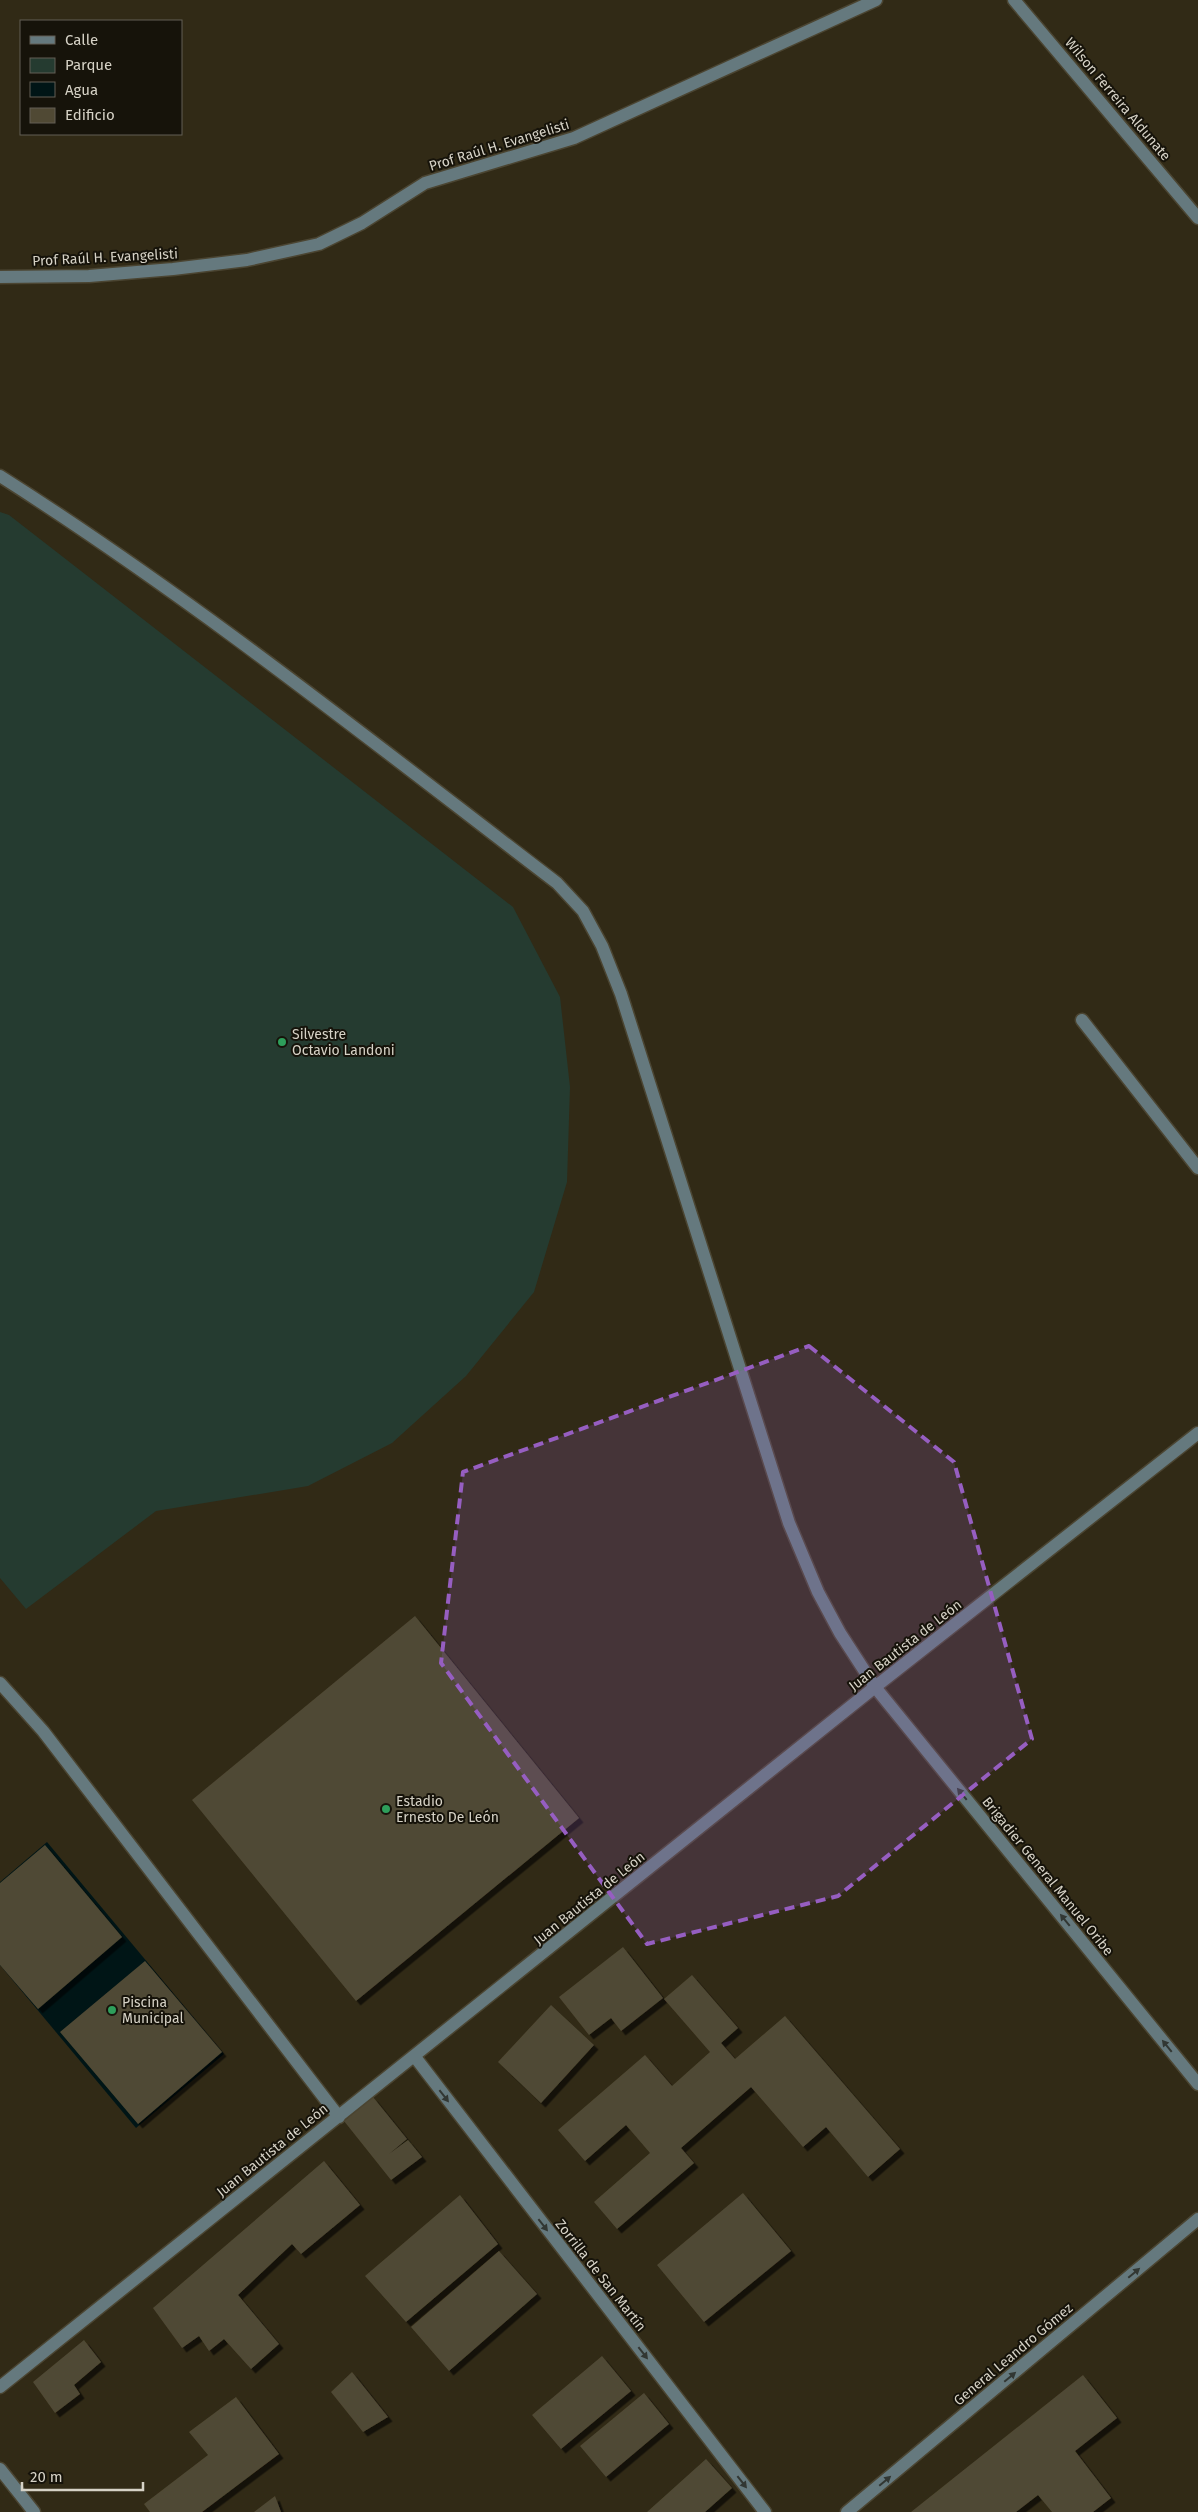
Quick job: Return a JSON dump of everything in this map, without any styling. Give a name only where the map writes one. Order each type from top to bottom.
[{"type":"street","name":"Prof Raúl H. Evangelisti","points":[[0,277],[89,276],[173,269],[247,260],[319,244],[362,223],[425,183],[574,138],[876,0]]},
{"type":"street","name":"Wilson Ferreira Aldunate","points":[[1014,0],[1198,218]]},
{"type":"street","name":"Brigadier General Manuel Oribe","points":[[0,476],[71,521],[283,674],[557,883],[583,911],[602,946],[621,994],[789,1523],[818,1592],[840,1633],[876,1687],[1198,2084]]},
{"type":"street","points":[[1082,1020],[1198,1168]]},
{"type":"street","name":"Juan Bautista de León","points":[[0,2387],[876,1687],[1198,1434]]},
{"type":"street","points":[[0,1683],[43,1731],[339,2117]]},
{"type":"street","name":"Zorrilla de San Martín","points":[[415,2057],[764,2512]]},
{"type":"street","name":"General Leandro Gómez","points":[[848,2512],[1198,2220]]},
{"type":"street","points":[[0,2469],[34,2512]]},
{"type":"highlighted area","points":[[809,1346],[954,1462],[1032,1739],[838,1896],[647,1944],[441,1663],[463,1472]]},
{"type":"green space","name":"Silvestre Octavio Landoni","points":[[0,512],[9,515],[513,907],[560,997],[570,1087],[567,1182],[534,1292],[466,1376],[392,1443],[308,1486],[156,1511],[26,1609],[0,1578]]},
{"type":"water","name":"Piscina Municipal","points":[[47,1842],[224,2054],[136,2128],[0,1965],[0,1882]]},
{"type":"building","name":"Estadio Ernesto De León","points":[[415,1616],[579,1818],[356,2001],[192,1800]]},
{"type":"building","points":[[45,1845],[122,1937],[38,2009],[0,1965],[0,1883]]},
{"type":"building","points":[[623,1947],[663,1998],[621,2031],[611,2018],[589,2035],[559,1997]]},
{"type":"building","points":[[145,1961],[222,2052],[138,2124],[60,2032]]},
{"type":"building","points":[[692,1975],[738,2028],[721,2043],[735,2059],[785,2016],[900,2149],[868,2177],[826,2127],[803,2147],[751,2087],[681,2148],[694,2163],[617,2229],[594,2202],[650,2153],[626,2125],[585,2161],[558,2130],[645,2055],[672,2086],[710,2052],[664,1999]]},
{"type":"building","points":[[551,2005],[594,2045],[541,2103],[498,2062]]},
{"type":"building","points":[[373,2097],[407,2139],[389,2154],[408,2140],[422,2157],[391,2180],[344,2121]]},
{"type":"building","points":[[324,2161],[360,2205],[301,2254],[292,2244],[238,2295],[279,2344],[251,2369],[224,2339],[209,2351],[199,2336],[182,2348],[153,2308]]},
{"type":"building","points":[[743,2193],[791,2251],[704,2322],[657,2265]]},
{"type":"building","points":[[460,2195],[498,2244],[406,2322],[365,2276]]},
{"type":"building","points":[[499,2251],[537,2294],[449,2371],[411,2327]]},
{"type":"building","points":[[84,2340],[101,2362],[74,2385],[80,2394],[55,2413],[33,2382]]},
{"type":"building","points":[[602,2356],[631,2391],[561,2449],[532,2415]]},
{"type":"building","points":[[352,2372],[388,2417],[363,2432],[331,2392]]},
{"type":"building","points":[[1083,2375],[1117,2418],[1075,2451],[1111,2498],[1093,2512],[1052,2512],[1038,2495],[1016,2512],[911,2512]]},
{"type":"building","points":[[644,2393],[669,2424],[606,2477],[580,2446]]},
{"type":"building","points":[[236,2397],[279,2454],[202,2512],[150,2512],[144,2504],[208,2455],[189,2432]]},
{"type":"building","points":[[706,2459],[732,2488],[705,2512],[647,2512]]},
{"type":"building","points":[[275,2496],[281,2512],[254,2512]]},
{"type":"place","name":"Silvestre Octavio Landoni","points":[[282,1042]]},
{"type":"place","name":"Estadio Ernesto De León","points":[[386,1809]]},
{"type":"place","name":"Piscina Municipal","points":[[112,2010]]}]
